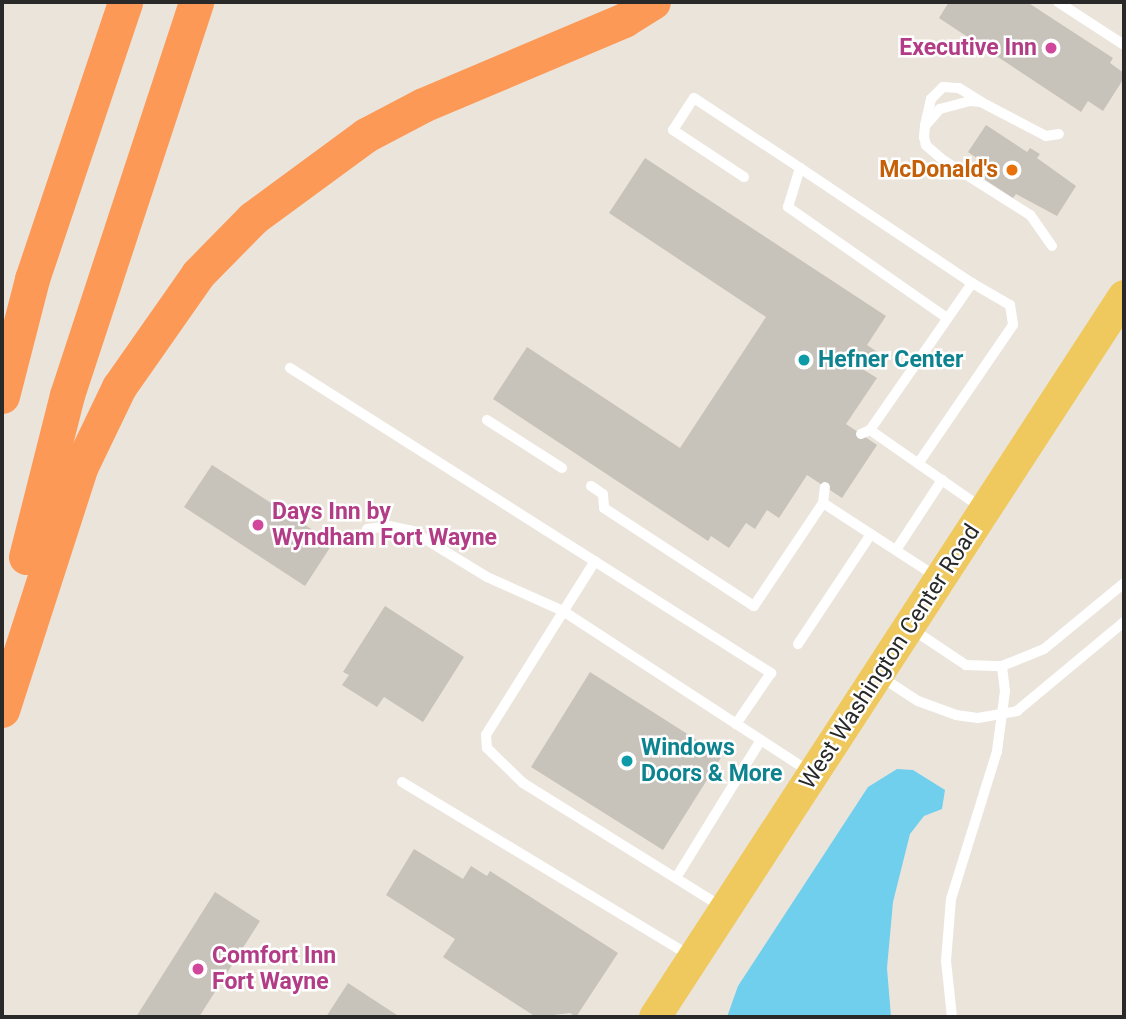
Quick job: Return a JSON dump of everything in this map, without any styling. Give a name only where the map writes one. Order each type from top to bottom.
[{"type":"highway","points":[[2,396],[32,279],[125,2]]},
{"type":"highway","points":[[2,655],[67,395],[196,2]]},
{"type":"highway","points":[[2,710],[81,466],[119,387],[198,274],[253,218],[366,135],[424,105],[624,20],[653,2]]},
{"type":"main road","name":"West Washington Center Road","points":[[655,1017],[1124,296]]},
{"type":"lane","points":[[1058,2],[1124,45]]},
{"type":"lane","points":[[1052,246],[1030,215],[926,145],[925,125],[930,99],[943,87],[959,88],[1028,129],[1046,136],[1059,134]]},
{"type":"lane","points":[[744,177],[673,130],[694,98],[972,283],[1010,305],[1013,324],[918,464]]},
{"type":"lane","points":[[925,125],[940,109],[981,102]]},
{"type":"lane","points":[[800,168],[788,207],[947,318]]},
{"type":"lane","points":[[972,283],[865,432],[985,510]]},
{"type":"lane","points":[[290,368],[771,673],[736,724]]},
{"type":"lane","points":[[487,421],[562,468]]},
{"type":"lane","points":[[896,550],[942,480]]},
{"type":"lane","points":[[590,486],[603,494],[604,508],[754,606],[823,503],[825,487]]},
{"type":"lane","points":[[823,503],[940,579]]},
{"type":"lane","points":[[367,529],[389,526],[412,531],[487,577],[563,611],[813,774]]},
{"type":"lane","points":[[798,644],[871,534]]},
{"type":"lane","points":[[595,561],[486,735],[487,748],[523,783],[725,909]]},
{"type":"lane","points":[[909,627],[966,665],[1002,666],[1044,649],[1124,583]]},
{"type":"lane","points":[[877,675],[918,701],[956,716],[1000,715],[1017,711],[1124,622]]},
{"type":"lane","points":[[952,1017],[946,961],[951,899],[997,751],[1005,691],[1002,666]]},
{"type":"lane","points":[[676,878],[761,740]]},
{"type":"lane","points":[[402,782],[693,958]]},
{"type":"water","points":[[897,769],[913,770],[945,790],[942,809],[924,816],[910,834],[893,902],[887,968],[891,1017],[727,1017],[738,986],[868,787]]},
{"type":"building","points":[[949,2],[1027,2],[1113,58],[1110,63],[1124,73],[1124,78],[1103,111],[1088,101],[1081,112],[939,18]]},
{"type":"building","name":"McDonald's","points":[[986,125],[1027,152],[1030,148],[1040,154],[1037,158],[1076,186],[1057,216],[1016,194],[1013,198],[964,166],[966,162],[976,169],[981,161],[968,152]]},
{"type":"building","name":"Hefner Center","points":[[645,158],[886,316],[867,345],[876,351],[864,370],[877,378],[846,424],[877,445],[842,498],[807,475],[779,518],[767,510],[755,529],[746,523],[729,548],[711,536],[708,541],[493,399],[527,347],[680,448],[766,317],[609,213]]},
{"type":"building","name":"Days Inn by Wyndham Fort Wayne","points":[[212,465],[333,543],[305,586],[184,507]]},
{"type":"building","points":[[385,606],[464,657],[423,722],[384,697],[377,707],[342,685],[349,675],[343,672]]},
{"type":"building","name":"Windows Doors & More","points":[[590,672],[722,756],[663,850],[531,767]]},
{"type":"building","points":[[414,849],[463,879],[471,866],[487,876],[490,871],[618,953],[576,1017],[570,1013],[536,1017],[443,957],[455,939],[386,895]]},
{"type":"building","name":"Comfort Inn Fort Wayne","points":[[215,892],[260,921],[199,1017],[136,1017]]},
{"type":"building","points":[[348,983],[400,1017],[326,1017]]},
{"type":"place","name":"Executive Inn","points":[[1051,48]]},
{"type":"place","name":"McDonald's","points":[[1012,170]]},
{"type":"place","name":"Hefner Center","points":[[804,360]]},
{"type":"place","name":"Days Inn by Wyndham Fort Wayne","points":[[258,525]]},
{"type":"place","name":"Windows Doors & More","points":[[627,761]]},
{"type":"place","name":"Comfort Inn Fort Wayne","points":[[198,969]]}]
